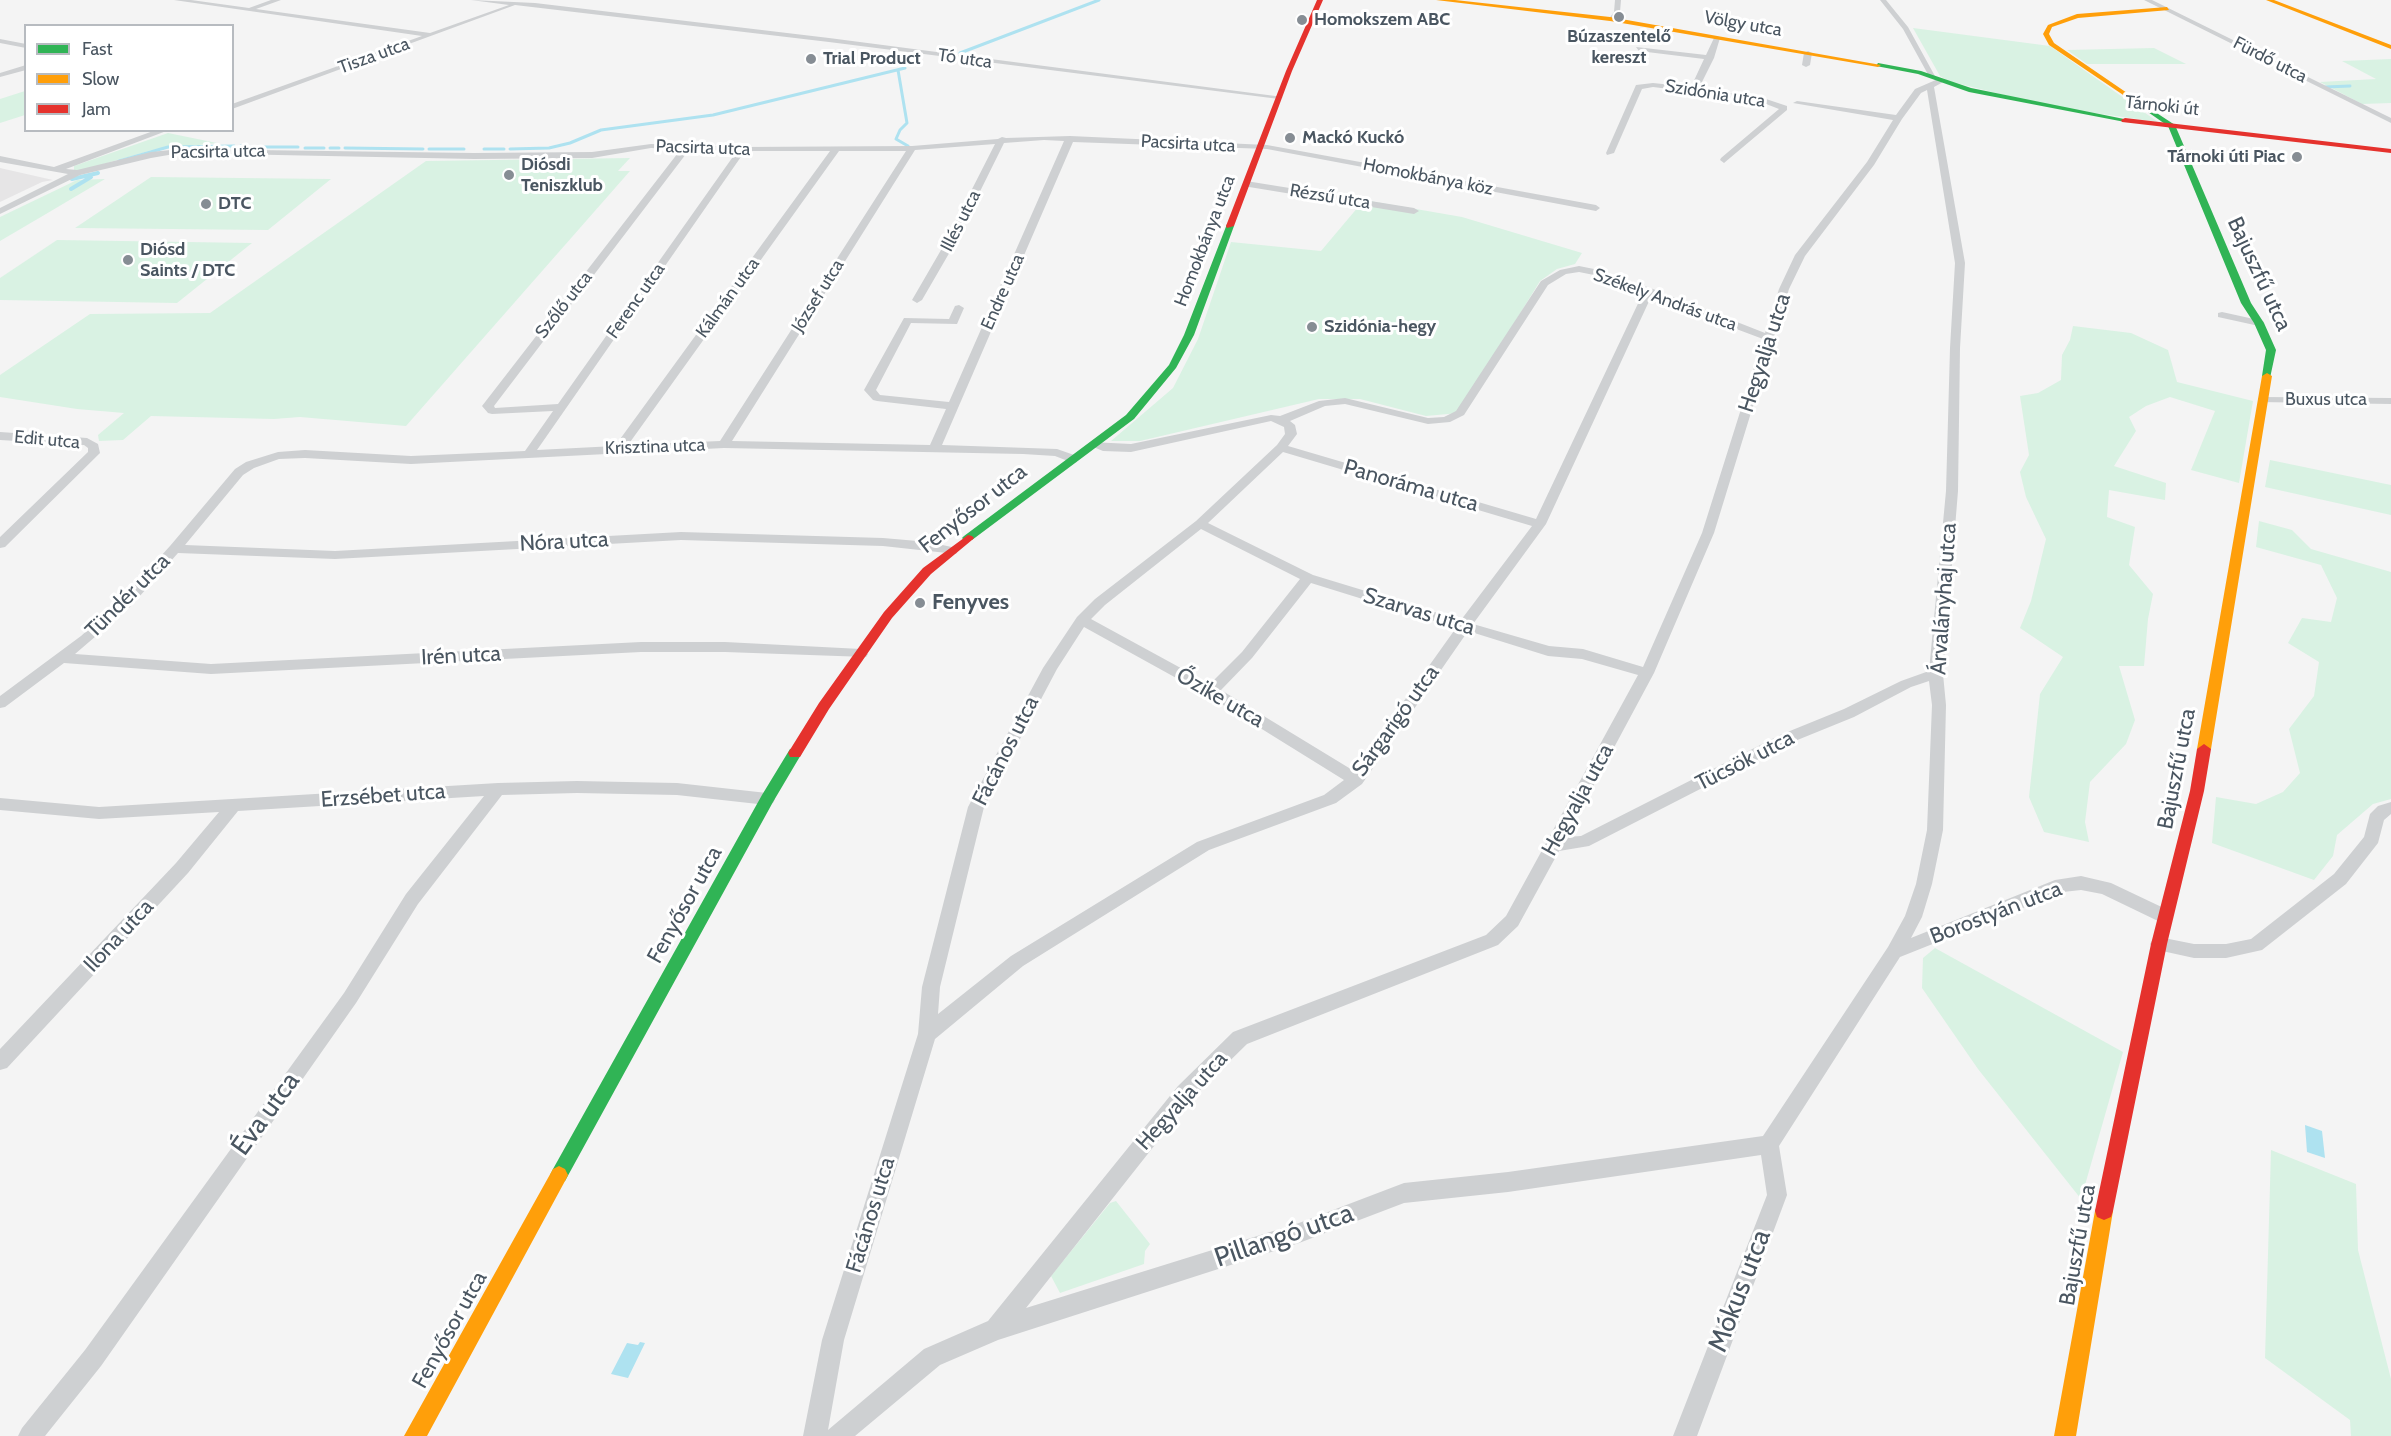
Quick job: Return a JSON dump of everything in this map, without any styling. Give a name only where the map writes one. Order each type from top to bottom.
[{"type":"street","points":[[177,0],[432,35]]},
{"type":"street","points":[[246,10],[278,0]]},
{"type":"street","name":"Tó utca","points":[[474,0],[518,2],[1279,97]]},
{"type":"street","name":"Homokbánya utca","points":[[1073,459],[1130,417],[1173,366],[1189,335],[1279,97],[1320,0]]},
{"type":"street","name":"Völgy utca","points":[[1439,0],[1610,19],[1718,38],[1807,59],[1935,81]]},
{"type":"street","points":[[1610,19],[1617,12],[1618,0]]},
{"type":"street","name":"Árvalányhaj utca","points":[[1769,1144],[1894,952],[1912,917],[1924,884],[1935,830],[1940,705],[1936,674],[1952,491],[1955,348],[1960,263],[1935,81],[1906,28],[1883,0]]},
{"type":"street","name":"Fürdő utca","points":[[2147,0],[2391,121]]},
{"type":"street","points":[[2269,0],[2391,47]]},
{"type":"street","name":"Tisza utca","points":[[234,106],[518,2]]},
{"type":"street","points":[[2167,9],[2078,16],[2050,26],[2046,34],[2051,44],[2171,125]]},
{"type":"street","points":[[1694,90],[1718,38]]},
{"type":"street","points":[[0,41],[24,46]]},
{"type":"street","points":[[1647,42],[1637,52],[1710,58]]},
{"type":"street","points":[[0,75],[24,69]]},
{"type":"street","name":"Hegyalja utca","points":[[996,1329],[1185,1092],[1240,1038],[1492,940],[1512,921],[1647,673],[1708,533],[1784,289],[1800,255],[1871,163],[1898,118],[1918,91],[1935,81]]},
{"type":"street","name":"Tárnoki út","points":[[1935,81],[2062,111],[2111,119],[2391,151]]},
{"type":"street","name":"Szidónia utca","points":[[1610,153],[1639,87],[1653,85],[1694,90],[1763,100],[1784,108],[1724,160]]},
{"type":"street","points":[[1797,103],[1898,118]]},
{"type":"street","name":"Bajuszfű utca","points":[[2065,1436],[2101,1226],[2164,916],[2198,791],[2271,350],[2259,323],[2246,303],[2171,125]]},
{"type":"street","points":[[55,170],[160,132]]},
{"type":"street","name":"Pacsirta utca","points":[[77,173],[152,155],[180,151],[474,156],[592,155],[646,146],[743,149],[912,148],[1002,140],[1070,138],[1260,147]]},
{"type":"street","name":"Endre utca","points":[[935,447],[1070,138]]},
{"type":"street","name":"Illés utca","points":[[917,300],[946,250],[1002,140]]},
{"type":"street","name":"Szőlő utca","points":[[560,407],[492,411],[488,406],[687,147]]},
{"type":"street","name":"Homokbánya köz","points":[[1260,147],[1596,208]]},
{"type":"street","name":"József utca","points":[[724,444],[912,148]]},
{"type":"street","name":"Ferenc utca","points":[[529,453],[743,149]]},
{"type":"street","name":"Kálmán utca","points":[[620,448],[836,149]]},
{"type":"street","points":[[0,159],[77,173]]},
{"type":"street","points":[[0,211],[77,173]]},
{"type":"street","name":"Rézsű utca","points":[[1246,184],[1414,211]]},
{"type":"street","name":"Székely András utca","points":[[1281,420],[1323,402],[1345,400],[1428,421],[1446,420],[1460,413],[1544,283],[1554,276],[1579,269],[1596,272],[1649,291],[1769,338]]},
{"type":"street","name":"Sárgarigó utca","points":[[927,1034],[1017,961],[1203,846],[1330,799],[1356,780],[1464,626],[1540,524],[1649,291]]},
{"type":"street","points":[[953,406],[877,398],[870,390],[908,320],[953,322],[959,308]]},
{"type":"street","points":[[2222,315],[2259,323]]},
{"type":"street","name":"Buxus utca","points":[[2262,400],[2391,400]]},
{"type":"street","points":[[1095,444],[1107,448],[1131,448],[1257,419],[1281,420],[1290,425],[1292,434],[1281,448]]},
{"type":"street","name":"Edit utca","points":[[0,436],[73,440],[87,442],[94,447],[94,453],[89,461],[0,544]]},
{"type":"street","name":"Krisztina utca","points":[[239,472],[264,460],[292,454],[411,460],[724,444],[1023,450],[1057,453],[1073,459]]},
{"type":"street","name":"Panoráma utca","points":[[1281,448],[1540,524]]},
{"type":"street","name":"Fácános utca","points":[[815,1436],[833,1340],[927,1034],[931,987],[976,807],[1050,668],[1082,620],[1101,602],[1200,524],[1281,448]]},
{"type":"street","name":"Fenyősor utca","points":[[415,1436],[767,799],[824,706],[910,589],[951,551],[1073,459]]},
{"type":"street","name":"Tündér utca","points":[[0,704],[62,658],[126,603],[175,549],[239,472]]},
{"type":"street","name":"Szarvas utca","points":[[1200,524],[1308,578],[1548,651],[1582,654],[1647,673]]},
{"type":"street","name":"Nóra utca","points":[[175,549],[335,555],[681,536],[860,541],[929,546],[951,551]]},
{"type":"street","points":[[1212,691],[1247,655],[1308,578]]},
{"type":"street","name":"Őzike utca","points":[[1082,620],[1212,691],[1356,780]]},
{"type":"street","name":"Irén utca","points":[[62,658],[211,669],[641,647],[861,654]]},
{"type":"street","name":"Tücsök utca","points":[[1553,846],[1583,842],[1635,818],[1785,739],[1849,713],[1906,684],[1936,674]]},
{"type":"street","name":"Erzsébet utca","points":[[0,804],[99,813],[498,789],[641,787],[718,792],[767,799]]},
{"type":"street","name":"Éva utca","points":[[30,1436],[93,1358],[350,998],[412,899],[498,789]]},
{"type":"street","name":"Ilona utca","points":[[0,1062],[182,868],[233,806]]},
{"type":"street","points":[[2159,944],[2194,951],[2226,951],[2256,945],[2340,879],[2372,839],[2376,818],[2384,810],[2391,808]]},
{"type":"street","name":"Borostyán utca","points":[[1894,952],[2061,885],[2081,883],[2105,888],[2164,916]]},
{"type":"street","name":"Pillangó utca","points":[[837,1436],[932,1357],[996,1329],[1299,1233],[1404,1193],[1508,1182],[1769,1144]]},
{"type":"street","name":"Mókus utca","points":[[1685,1436],[1777,1195],[1769,1144]]},
{"type":"shaded area","points":[[0,168],[53,180],[42,182],[0,202]]},
{"type":"green space","points":[[1913,28],[2050,46],[2158,122],[2052,107],[1948,81],[1940,76]]},
{"type":"green space","points":[[2154,48],[2186,64],[2087,64],[2067,50]]},
{"type":"green space","points":[[2391,59],[2391,103],[2362,104],[2320,82],[2376,79],[2342,61]]},
{"type":"green space","points":[[24,91],[24,115],[0,123],[0,99]]},
{"type":"green space","points":[[168,133],[217,143],[152,150],[83,170],[74,170],[74,166]]},
{"type":"green space","points":[[630,158],[618,171],[630,171],[406,426],[300,417],[274,419],[151,416],[123,440],[99,441],[98,435],[124,413],[77,409],[0,397],[0,375],[90,314],[210,313],[426,161]]},
{"type":"green space","name":"DTC","points":[[151,177],[331,179],[268,230],[75,228]]},
{"type":"green space","points":[[105,179],[0,241],[0,217],[77,180]]},
{"type":"green space","points":[[1364,200],[1462,217],[1582,253],[1575,264],[1557,269],[1540,281],[1459,413],[1426,416],[1360,399],[1319,399],[1140,441],[1111,441],[1173,388],[1198,339],[1231,242],[1321,251]]},
{"type":"green space","name":"Diósd Saints / DTC","points":[[57,240],[252,243],[177,303],[0,300],[0,278]]},
{"type":"green space","points":[[2073,326],[2131,333],[2168,350],[2177,382],[2253,401],[2239,483],[2191,470],[2215,411],[2170,397],[2146,406],[2129,417],[2136,431],[2114,466],[2166,483],[2165,500],[2109,490],[2107,517],[2135,527],[2129,565],[2153,594],[2148,619],[2144,666],[2119,666],[2135,720],[2126,744],[2090,782],[2085,822],[2089,842],[2044,832],[2029,797],[2040,694],[2063,657],[2020,628],[2031,601],[2046,539],[2026,497],[2020,472],[2029,455],[2020,396],[2038,393],[2061,380],[2062,355],[2070,340]]},
{"type":"green space","points":[[2270,460],[2391,485],[2391,515],[2265,487]]},
{"type":"green space","points":[[2259,521],[2292,530],[2311,549],[2391,572],[2391,799],[2373,804],[2337,835],[2333,856],[2314,880],[2212,843],[2216,797],[2256,804],[2283,792],[2300,773],[2289,729],[2314,696],[2319,662],[2288,643],[2302,618],[2331,622],[2337,598],[2321,565],[2256,547]]},
{"type":"green space","points":[[1935,948],[2123,1052],[2081,1199],[1978,1069],[1922,988],[1923,958]]},
{"type":"green space","points":[[2271,1150],[2356,1184],[2358,1250],[2391,1379],[2391,1436],[2351,1436],[2350,1420],[2265,1358]]},
{"type":"green space","points":[[1116,1201],[1150,1244],[1145,1251],[1144,1264],[1060,1293],[1051,1276],[1110,1203]]},
{"type":"water","points":[[2305,1125],[2322,1131],[2325,1158],[2307,1152]]},
{"type":"water","points":[[640,1342],[645,1343],[628,1378],[611,1374],[627,1343],[638,1345]]},
{"type":"waterway","points":[[960,53],[1099,0]]},
{"type":"waterway","points":[[510,149],[549,148],[570,143],[601,130],[713,115],[905,68]]},
{"type":"waterway","points":[[898,70],[907,123],[900,130],[896,139],[908,146]]},
{"type":"waterway","points":[[2325,87],[2350,86]]},
{"type":"waterway","points":[[119,161],[168,147],[234,146]]},
{"type":"waterway","points":[[241,146],[252,147]]},
{"type":"waterway","points":[[261,147],[298,147]]},
{"type":"waterway","points":[[305,148],[324,148]]},
{"type":"waterway","points":[[330,148],[339,148]]},
{"type":"waterway","points":[[345,148],[423,149]]},
{"type":"waterway","points":[[429,149],[464,149]]},
{"type":"waterway","points":[[484,149],[504,149]]},
{"type":"waterway","points":[[72,179],[98,173]]},
{"type":"waterway","points":[[71,189],[91,177]]},
{"type":"traffic: fast","points":[[1878,65],[1919,72],[1969,90],[2125,120]]},
{"type":"traffic: fast","points":[[2147,109],[2171,125],[2246,303],[2259,323],[2271,350],[2267,376]]},
{"type":"traffic: fast","points":[[968,538],[1130,417],[1173,366],[1189,335],[1230,226]]},
{"type":"traffic: fast","points":[[559,1175],[767,799],[795,753]]},
{"type":"traffic: slow","points":[[1439,0],[1610,19],[1878,65]]},
{"type":"traffic: slow","points":[[2269,0],[2391,47]]},
{"type":"traffic: slow","points":[[2147,109],[2051,44],[2046,34],[2050,26],[2077,16],[2167,9]]},
{"type":"traffic: slow","points":[[2204,749],[2267,376]]},
{"type":"traffic: slow","points":[[415,1436],[559,1175]]},
{"type":"traffic: slow","points":[[2065,1436],[2104,1211]]},
{"type":"traffic: jam","points":[[1230,226],[1289,71],[1320,0]]},
{"type":"traffic: jam","points":[[2125,120],[2391,151]]},
{"type":"traffic: jam","points":[[795,753],[824,706],[888,615],[927,571],[968,538]]},
{"type":"traffic: jam","points":[[2104,1211],[2159,944],[2197,791],[2204,749]]},
{"type":"place","name":"Búzaszentelő kereszt","points":[[1619,17]]},
{"type":"place","name":"Homokszem ABC","points":[[1302,20]]},
{"type":"place","name":"Trial Product","points":[[811,59]]},
{"type":"place","name":"Mackó Kuckó","points":[[1290,138]]},
{"type":"place","name":"Tárnoki úti Piac","points":[[2297,157]]},
{"type":"place","name":"Diósdi Teniszklub","points":[[509,175]]},
{"type":"place","name":"DTC","points":[[206,204]]},
{"type":"place","name":"Diósd Saints / DTC","points":[[128,260]]},
{"type":"place","name":"Szidónia-hegy","points":[[1312,327]]},
{"type":"place","name":"Fenyves","points":[[920,603]]}]
